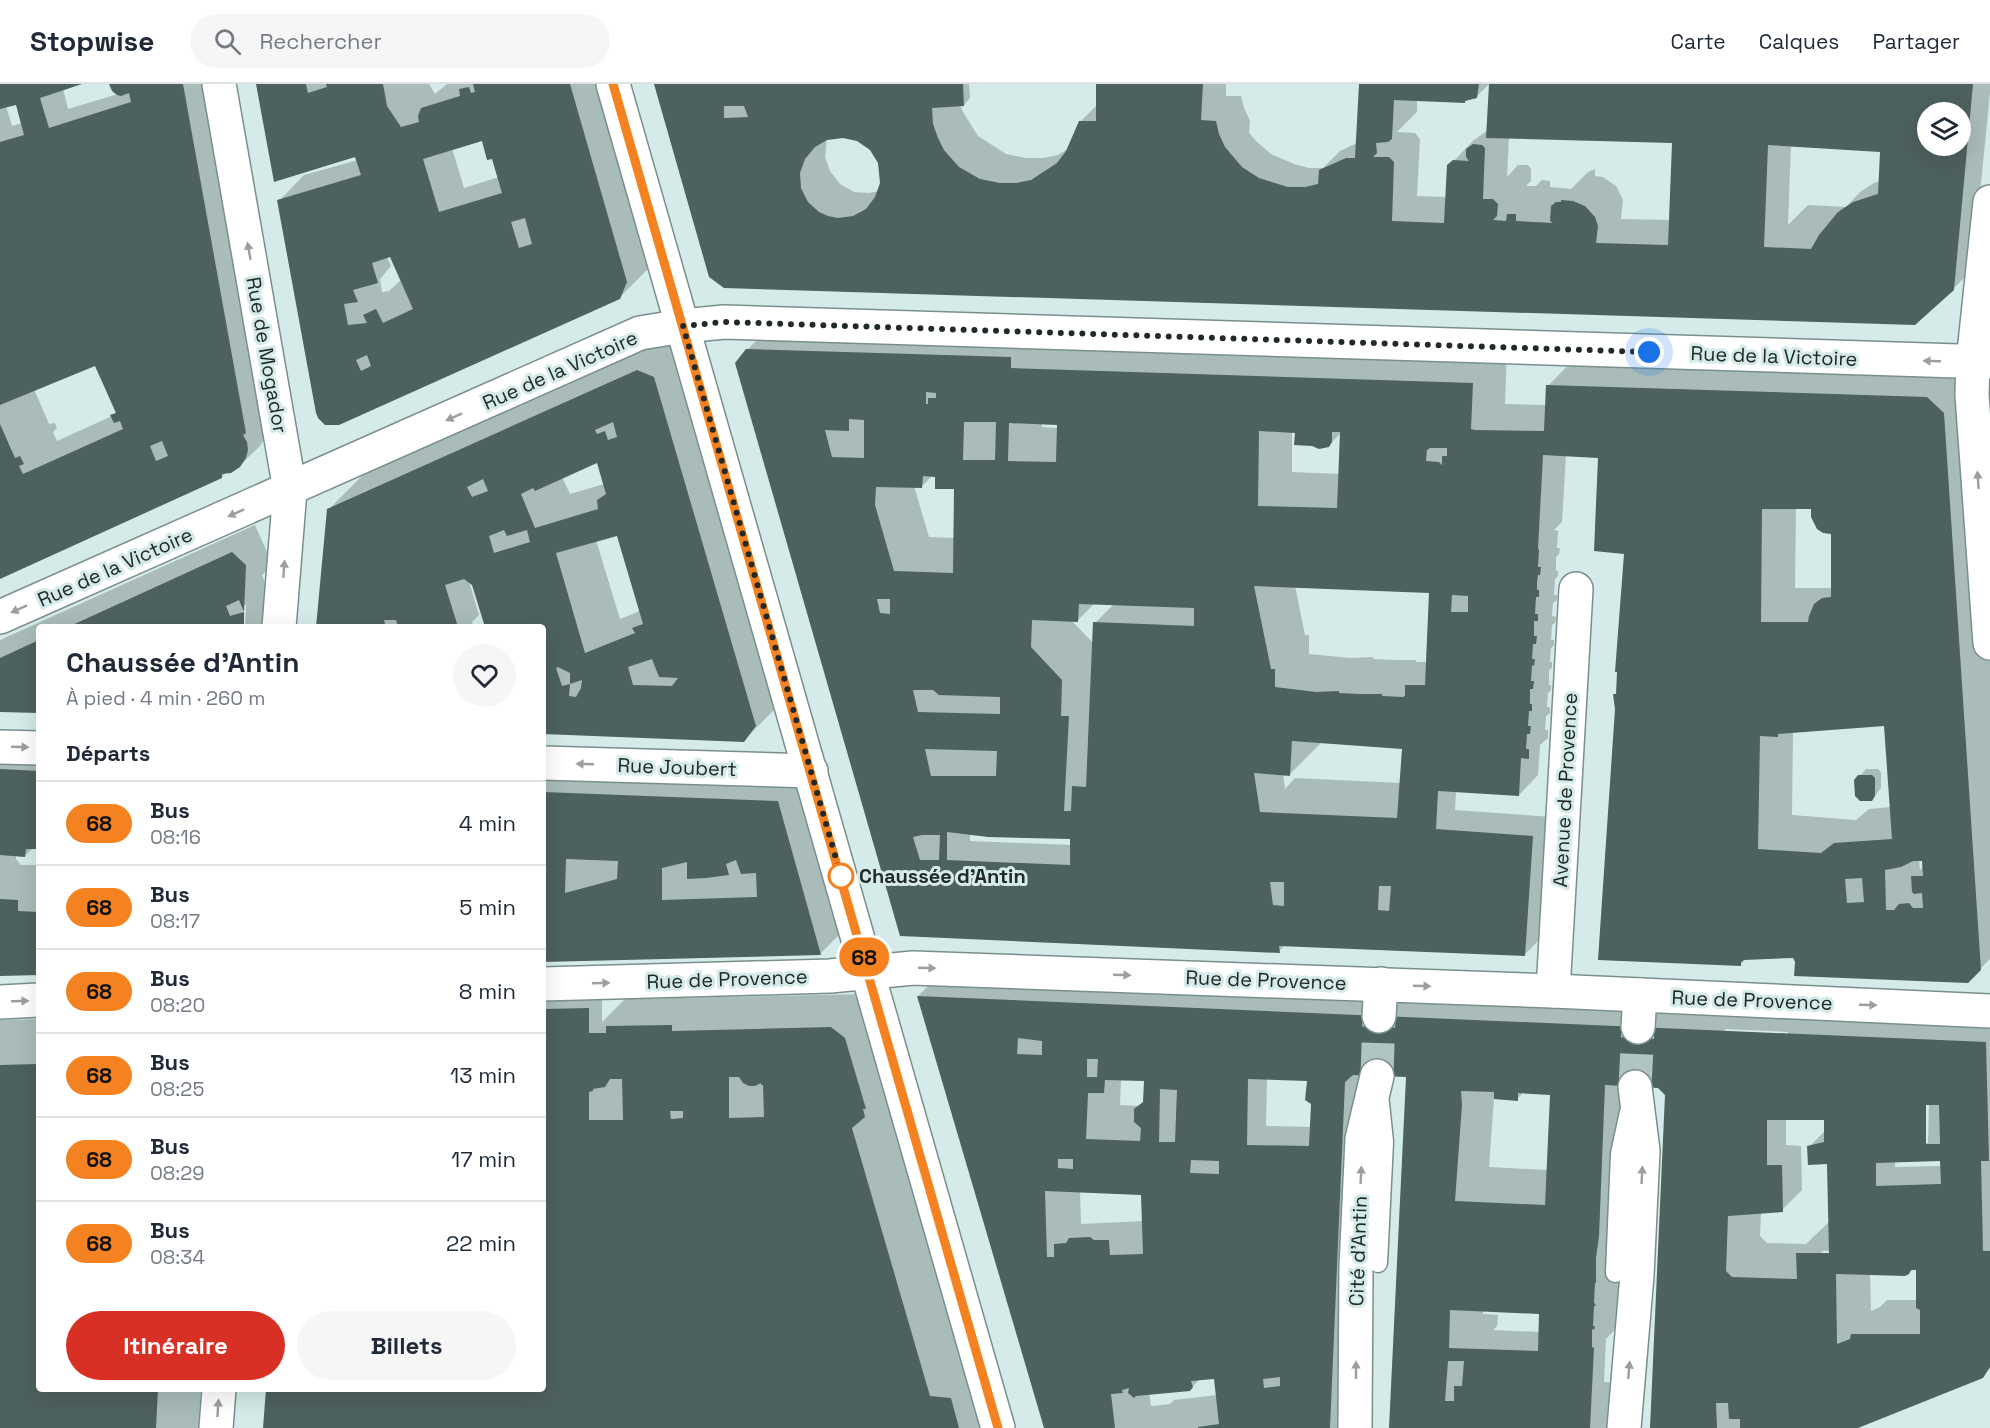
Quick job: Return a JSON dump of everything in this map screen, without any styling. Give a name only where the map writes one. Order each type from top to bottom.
[{"type":"street","name":"Rue de Mogador","points":[[219,84],[290,490],[279,624]]},
{"type":"street","points":[[613,84],[998,1428]]},
{"type":"street","points":[[1990,202],[1982,362],[1972,395],[1990,643]]},
{"type":"street","name":"Rue de la Victoire","points":[[0,617],[640,333],[683,326],[724,322],[1982,362]]},
{"type":"street","name":"Avenue de Provence","points":[[1553,991],[1576,589]]},
{"type":"street","points":[[0,747],[36,748]]},
{"type":"street","name":"Rue Joubert","points":[[546,763],[811,771]]},
{"type":"street","name":"Rue de Provence","points":[[546,984],[830,976],[914,968],[1380,1000],[1553,991],[1639,1011],[1990,1011]]},
{"type":"street","points":[[0,1002],[36,1000]]},
{"type":"street","name":"Cité d'Antin","points":[[1355,1428],[1356,1267],[1362,1139],[1377,1076]]},
{"type":"street","points":[[1624,1428],[1637,1275],[1643,1151],[1635,1087]]},
{"type":"street","points":[[216,1428],[219,1392]]},
{"type":"lane","points":[[1377,1076],[1384,1142],[1378,1263]]},
{"type":"lane","points":[[1615,1273],[1620,1154],[1635,1087]]},
{"type":"building","points":[[0,84],[82,84],[40,98],[49,128],[131,102],[129,93],[117,95],[109,84],[183,84],[246,433],[243,435],[248,450],[240,467],[231,473],[222,474],[222,478],[0,579],[0,424],[15,458],[20,456],[24,464],[19,466],[23,474],[123,429],[120,421],[114,423],[110,415],[116,413],[95,366],[0,405],[0,142],[24,135],[16,105],[0,109]],"holes":[[[162,441],[168,456],[156,461],[150,446]]]},
{"type":"building","points":[[256,84],[306,84],[308,93],[327,87],[326,84],[383,84],[387,106],[401,127],[419,122],[418,116],[421,108],[460,96],[459,89],[469,87],[471,93],[475,92],[473,84],[570,84],[627,282],[620,299],[339,425],[325,425],[316,413],[277,200],[361,175],[355,157],[274,182]],"holes":[[[482,141],[487,160],[492,159],[502,193],[439,212],[423,159]],[[525,218],[532,244],[519,248],[511,222]],[[390,257],[413,309],[383,323],[376,309],[363,315],[367,323],[348,325],[344,304],[358,302],[353,290],[378,283],[372,263]],[[367,355],[371,366],[361,371],[356,360]]]},
{"type":"building","points":[[654,84],[963,84],[964,106],[932,108],[933,124],[944,150],[959,167],[980,179],[1016,183],[1031,180],[1057,163],[1066,151],[1079,121],[1096,121],[1096,84],[1203,84],[1201,120],[1216,121],[1225,147],[1242,167],[1259,178],[1288,187],[1305,187],[1318,184],[1319,170],[1346,158],[1355,158],[1359,84],[1479,84],[1477,98],[1465,101],[1465,103],[1394,100],[1392,139],[1388,142],[1376,143],[1377,153],[1373,157],[1389,157],[1394,162],[1392,221],[1444,223],[1447,165],[1453,160],[1469,161],[1466,157],[1466,149],[1473,144],[1482,145],[1485,148],[1483,199],[1493,199],[1498,204],[1497,216],[1493,220],[1506,221],[1507,214],[1516,214],[1516,221],[1553,223],[1550,221],[1551,206],[1561,200],[1573,201],[1585,206],[1595,217],[1598,226],[1596,243],[1668,245],[1672,143],[1486,138],[1489,84],[1973,84],[1971,106],[1971,102],[1917,102],[1917,156],[1966,156],[1954,290],[1915,325],[724,288],[709,277]],"holes":[[[724,106],[744,106],[748,117],[724,118]],[[843,138],[857,141],[870,150],[878,163],[880,183],[875,197],[866,209],[853,216],[838,218],[819,212],[808,202],[801,188],[800,173],[805,159],[815,147],[827,140]],[[1768,145],[1880,152],[1878,194],[1853,202],[1838,212],[1811,249],[1764,247]]]},
{"type":"building","points":[[746,349],[1011,357],[1011,368],[1473,383],[1471,429],[1475,430],[1544,431],[1546,385],[1927,397],[1944,413],[1981,970],[1968,983],[1794,976],[1793,958],[1744,960],[1741,966],[1598,960],[1615,709],[1613,694],[1616,694],[1617,672],[1615,672],[1624,554],[1594,551],[1598,458],[1543,455],[1538,549],[1538,567],[1541,567],[1537,582],[1539,597],[1536,597],[1535,614],[1538,614],[1538,621],[1534,621],[1534,636],[1537,636],[1536,644],[1533,644],[1532,659],[1535,659],[1534,666],[1532,665],[1531,681],[1534,681],[1533,689],[1530,689],[1532,711],[1529,711],[1528,726],[1531,726],[1530,734],[1527,734],[1526,749],[1529,749],[1529,759],[1521,758],[1519,796],[1438,791],[1436,829],[1533,836],[1525,956],[1279,946],[1280,953],[900,936],[735,363]],"holes":[[[926,392],[936,393],[936,398],[928,398],[928,404],[926,404]],[[849,419],[864,420],[864,458],[832,457],[825,430],[849,431]],[[964,422],[996,422],[995,460],[963,460]],[[1009,423],[1057,425],[1056,462],[1008,461]],[[1259,431],[1295,433],[1294,445],[1312,446],[1319,449],[1329,447],[1332,442],[1332,432],[1340,432],[1337,508],[1258,506]],[[1447,448],[1447,456],[1442,456],[1442,465],[1439,462],[1426,461],[1427,450]],[[923,476],[935,477],[935,489],[954,489],[953,573],[894,571],[875,505],[876,487],[922,488]],[[1762,509],[1811,509],[1811,517],[1817,529],[1831,534],[1831,597],[1822,598],[1814,604],[1808,622],[1761,622]],[[1254,586],[1429,593],[1425,685],[1405,685],[1405,696],[1403,697],[1339,693],[1339,691],[1316,692],[1275,687],[1275,669],[1271,669]],[[1452,595],[1468,596],[1468,612],[1451,612]],[[877,599],[890,599],[890,614],[880,613]],[[1079,604],[1194,608],[1194,626],[1093,622],[1086,787],[1072,786],[1071,811],[1064,811],[1069,716],[1061,716],[1062,680],[1031,647],[1032,620],[1078,622]],[[913,690],[933,690],[939,695],[1000,697],[1000,714],[918,712]],[[1884,726],[1892,839],[1834,843],[1821,853],[1758,849],[1760,736],[1778,737],[1778,734]],[[1292,741],[1402,749],[1397,818],[1260,812],[1254,773],[1290,776]],[[925,749],[997,751],[996,776],[931,776]],[[947,832],[988,837],[1070,839],[1070,865],[947,860]],[[940,835],[939,860],[920,860],[913,837]],[[1913,861],[1922,861],[1923,876],[1911,876],[1912,892],[1922,893],[1923,908],[1913,908],[1909,903],[1899,904],[1894,910],[1886,910],[1885,870],[1901,867]],[[1862,878],[1864,902],[1847,903],[1845,879]],[[1270,882],[1284,882],[1284,906],[1273,905]],[[1379,886],[1391,886],[1389,911],[1378,910]]]},
{"type":"building","points":[[637,370],[654,377],[756,726],[744,742],[546,734],[546,624],[484,624],[472,585],[464,579],[445,585],[457,624],[397,624],[396,620],[384,620],[385,624],[316,624],[327,509]],"holes":[[[613,422],[617,437],[608,440],[605,431],[597,434],[595,430]],[[597,463],[606,494],[597,500],[598,509],[535,528],[521,494],[533,488],[535,491]],[[483,479],[488,491],[472,497],[467,487]],[[504,530],[507,536],[527,530],[530,542],[494,553],[489,536]],[[617,536],[643,624],[632,628],[635,633],[585,653],[556,553]],[[652,659],[659,677],[678,678],[672,686],[633,685],[628,667]],[[556,668],[570,673],[570,684],[562,686]],[[582,680],[576,697],[569,696],[570,684]]]},
{"type":"building","points":[[232,552],[246,565],[244,624],[75,624]],"holes":[[[239,600],[244,612],[230,616],[226,606]]]},
{"type":"building","points":[[36,641],[36,713],[0,712],[0,658]]},
{"type":"building","points":[[0,769],[36,771],[36,849],[26,849],[25,857],[0,855]]},
{"type":"building","points":[[1858,775],[1872,775],[1875,778],[1875,796],[1872,801],[1860,801],[1855,796],[1854,780]]},
{"type":"building","points":[[546,792],[778,801],[821,955],[546,962]],"holes":[[[566,859],[618,861],[617,879],[565,893]],[[736,860],[741,874],[756,873],[757,897],[662,900],[662,868],[687,862],[687,879],[706,878],[729,875],[726,864]]]},
{"type":"building","points":[[0,899],[18,900],[18,911],[36,912],[36,975],[0,976]]},
{"type":"building","points":[[917,996],[1986,1042],[1989,1161],[1981,1161],[1983,1251],[1990,1251],[1990,1367],[1983,1378],[1858,1428],[1740,1428],[1740,1419],[1729,1419],[1728,1403],[1716,1403],[1717,1428],[1650,1428],[1665,1095],[1658,1088],[1605,1085],[1594,1302],[1596,1306],[1594,1306],[1593,1326],[1595,1326],[1594,1330],[1592,1329],[1592,1347],[1594,1348],[1590,1428],[1389,1428],[1406,1077],[1353,1075],[1345,1082],[1330,1428],[1198,1428],[1219,1424],[1214,1379],[1191,1381],[1193,1387],[1190,1391],[1134,1398],[1128,1393],[1129,1388],[1122,1390],[1123,1393],[1111,1394],[1115,1428],[1044,1428]],"holes":[[[1018,1038],[1042,1041],[1042,1055],[1017,1054]],[[1087,1059],[1098,1059],[1097,1077],[1087,1077]],[[1248,1079],[1307,1081],[1305,1100],[1311,1104],[1309,1146],[1247,1145]],[[1105,1080],[1144,1081],[1143,1102],[1134,1109],[1134,1122],[1141,1128],[1140,1141],[1086,1139],[1088,1093],[1104,1093]],[[1160,1089],[1177,1090],[1175,1142],[1159,1142]],[[1461,1091],[1494,1092],[1494,1099],[1518,1101],[1518,1093],[1550,1095],[1545,1205],[1455,1201]],[[1926,1105],[1939,1105],[1940,1144],[1926,1144]],[[1767,1120],[1824,1120],[1824,1142],[1807,1146],[1808,1165],[1827,1164],[1829,1253],[1796,1253],[1797,1279],[1732,1277],[1726,1271],[1728,1216],[1783,1212],[1782,1165],[1767,1165]],[[1058,1159],[1073,1159],[1073,1169],[1058,1168]],[[1191,1160],[1219,1161],[1219,1174],[1190,1173]],[[1940,1161],[1941,1184],[1876,1186],[1876,1163]],[[1045,1191],[1141,1195],[1143,1254],[1110,1255],[1109,1240],[1094,1240],[1090,1237],[1069,1238],[1066,1243],[1054,1244],[1054,1257],[1047,1257]],[[1911,1270],[1916,1270],[1916,1308],[1920,1310],[1920,1334],[1851,1334],[1850,1339],[1837,1344],[1836,1274],[1905,1276]],[[1450,1310],[1539,1314],[1538,1351],[1449,1348]],[[1448,1361],[1464,1361],[1462,1386],[1454,1386],[1454,1401],[1445,1401]],[[1280,1377],[1280,1386],[1264,1388],[1263,1379]]]},
{"type":"building","points":[[589,1008],[589,1033],[606,1033],[606,1026],[672,1025],[672,1031],[831,1027],[845,1038],[866,1109],[863,1109],[865,1117],[852,1128],[930,1396],[951,1398],[959,1428],[263,1428],[266,1392],[546,1392],[546,1009]],"holes":[[[729,1077],[739,1077],[749,1086],[761,1083],[763,1085],[764,1117],[729,1118]],[[610,1079],[622,1079],[623,1120],[589,1120],[589,1092],[605,1087]],[[670,1111],[683,1111],[683,1118],[671,1119]]]},
{"type":"building","points":[[36,1064],[36,1392],[158,1392],[156,1428],[0,1428],[0,1065]]},
{"type":"tunnel","points":[[1377,1076],[1379,1016]]},
{"type":"tunnel","points":[[1635,1087],[1638,1027]]},
{"type":"bus line","name":"68","points":[[613,84],[998,1428]]},
{"type":"place","name":"Chaussée d'Antin","points":[[841,876]]},
{"type":"route","points":[[841,876],[683,326],[724,322],[1649,352]]}]
